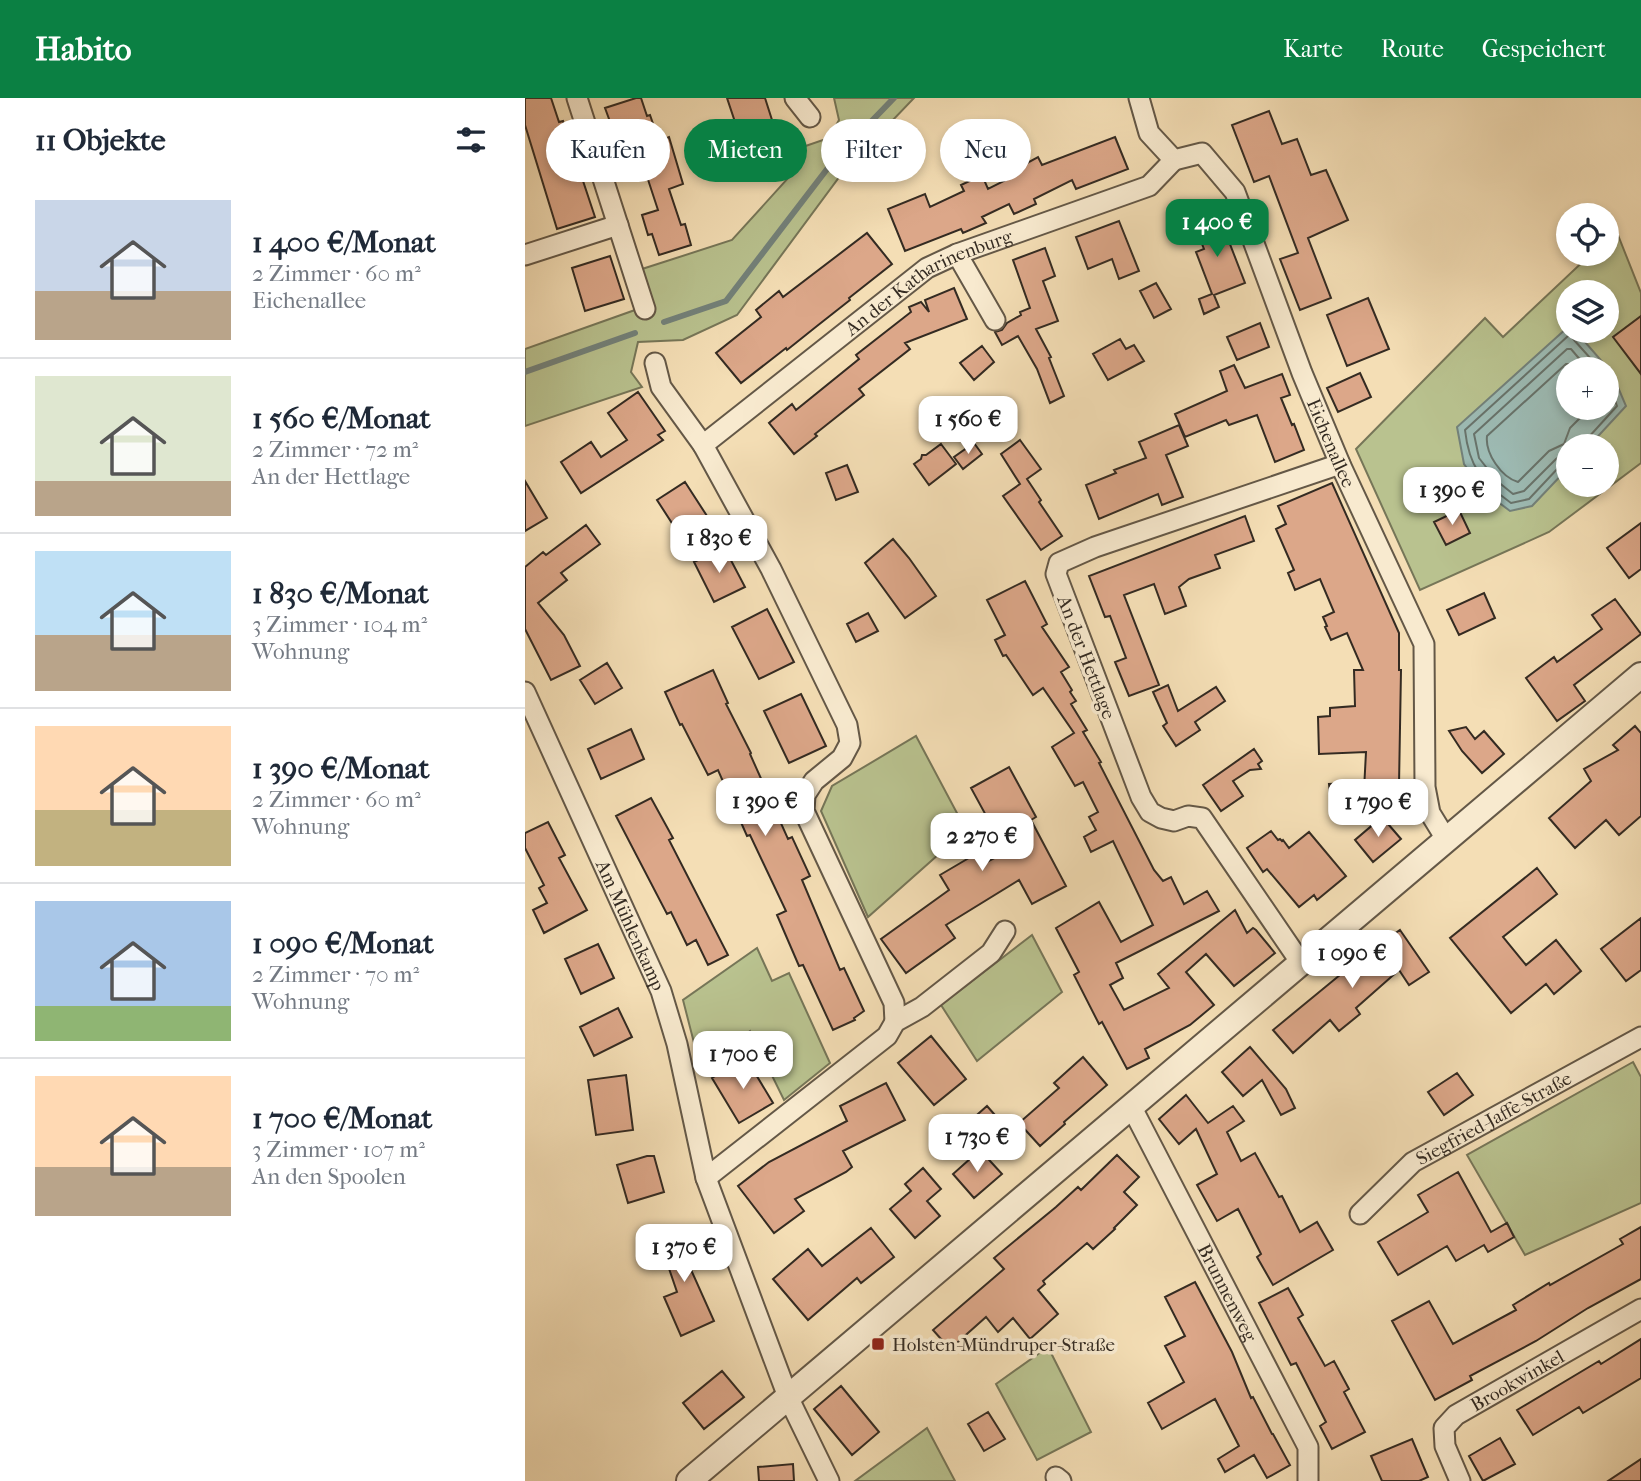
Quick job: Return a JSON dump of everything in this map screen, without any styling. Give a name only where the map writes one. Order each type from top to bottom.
[{"type":"street","points":[[577,98],[645,309]]},
{"type":"street","points":[[795,98],[810,117]]},
{"type":"street","points":[[1139,98],[1149,133],[1174,160]]},
{"type":"street","name":"Eichenallee","points":[[1174,160],[1202,153],[1235,192],[1302,373],[1340,464],[1424,644],[1425,787],[1430,813],[1446,839]]},
{"type":"street","name":"An der Katharinenburg","points":[[702,445],[927,268],[957,254],[1149,186],[1174,160]]},
{"type":"street","points":[[525,256],[618,225]]},
{"type":"street","points":[[957,254],[995,320]]},
{"type":"street","points":[[655,363],[661,387],[702,445],[771,569],[847,724],[850,743],[842,758],[814,781],[805,795],[804,811],[894,1003],[895,1022]]},
{"type":"street","name":"An der Hettlage","points":[[1301,963],[1202,818],[1188,816],[1174,821],[1150,812],[1141,797],[1056,574],[1059,563],[1095,547],[1340,464]]},
{"type":"street","points":[[689,1481],[1641,675]]},
{"type":"street","name":"Am Mühlenkamp","points":[[525,692],[661,991],[677,1044],[706,1178],[788,1397],[829,1481]]},
{"type":"street","points":[[706,1178],[887,1036],[895,1022],[922,1007],[991,953],[1005,931]]},
{"type":"street","name":"Siegfried-Jaffe-Straße","points":[[1360,1214],[1413,1162],[1641,1037]]},
{"type":"street","name":"Brunnenweg","points":[[1131,1106],[1308,1447],[1308,1481]]},
{"type":"street","name":"Brookwinkel","points":[[1460,1481],[1445,1446],[1444,1428],[1456,1415],[1641,1309]]},
{"type":"green space","points":[[834,98],[914,98],[894,119],[839,119]]},
{"type":"green space","points":[[821,141],[821,182],[836,182],[737,315],[683,340],[638,342],[631,372],[642,387],[525,426],[525,349],[649,305],[639,270],[732,240],[785,182],[807,182],[807,146]]},
{"type":"green space","points":[[1619,238],[1641,293],[1641,463],[1619,480],[1619,434],[1556,434],[1556,497],[1596,497],[1549,532],[1420,590],[1356,449],[1485,318],[1503,337],[1556,287],[1556,343],[1619,343],[1619,280],[1563,280],[1578,266],[1619,266]]},
{"type":"green space","points":[[916,736],[966,830],[868,917],[821,811],[832,786]]},
{"type":"green space","points":[[1032,935],[1062,992],[977,1061],[941,1005]]},
{"type":"green space","points":[[757,948],[772,981],[789,973],[830,1063],[784,1100],[750,1031],[701,1070],[683,1000]]},
{"type":"green space","points":[[1633,1062],[1641,1077],[1641,1203],[1525,1255],[1467,1155]]},
{"type":"green space","points":[[1048,1347],[1091,1432],[1037,1460],[996,1384]]},
{"type":"green space","points":[[927,1428],[955,1481],[855,1481]]},
{"type":"water","points":[[1556,338],[1556,343],[1586,343],[1598,357],[1556,357],[1556,420],[1613,420],[1600,434],[1556,434],[1556,481],[1532,506],[1510,511],[1485,492],[1464,464],[1457,427]]},
{"type":"water","points":[[1619,390],[1626,406],[1619,414]]},
{"type":"building","points":[[525,98],[551,98],[558,119],[546,119],[546,182],[583,182],[595,217],[557,229],[525,125]]},
{"type":"building","points":[[641,98],[647,116],[650,115],[651,119],[609,119],[605,108]]},
{"type":"building","points":[[727,98],[765,98],[772,119],[734,119]]},
{"type":"building","points":[[1269,111],[1282,144],[1297,139],[1311,175],[1326,170],[1348,220],[1308,238],[1331,298],[1300,310],[1280,259],[1298,253],[1269,176],[1254,182],[1232,125]]},
{"type":"building","points":[[1115,137],[1128,169],[1076,189],[1072,180],[1034,199],[1036,204],[1014,214],[1009,204],[982,217],[986,223],[963,233],[961,229],[905,251],[888,209],[925,194],[930,207],[964,191],[961,185],[967,182],[985,182],[988,189],[1002,182],[1031,182],[1031,161],[1038,157],[1042,165]]},
{"type":"building","points":[[670,140],[683,184],[669,189],[691,245],[659,255],[652,234],[648,235],[642,215],[658,210],[649,182],[670,182]]},
{"type":"building","points":[[1216,208],[1245,283],[1214,295],[1219,307],[1204,314],[1199,299],[1212,294],[1196,252],[1204,249],[1200,239],[1204,237],[1195,216]]},
{"type":"building","points":[[1119,221],[1139,271],[1119,279],[1112,259],[1088,269],[1076,237]]},
{"type":"building","points":[[867,233],[892,264],[787,350],[786,348],[741,383],[716,353],[761,317],[756,310],[779,291],[783,297]]},
{"type":"building","points":[[1045,248],[1055,276],[1043,281],[1058,321],[1036,329],[1051,357],[1049,358],[1064,396],[1050,403],[1037,369],[1018,336],[1002,345],[995,332],[1002,330],[1007,323],[1021,315],[1020,312],[1030,308],[1013,260]]},
{"type":"building","points":[[610,256],[624,299],[585,311],[572,268]]},
{"type":"building","points":[[1156,283],[1171,309],[1154,318],[1140,291]]},
{"type":"building","points":[[954,288],[967,319],[905,343],[910,349],[859,389],[864,395],[794,454],[769,423],[792,404],[796,410],[859,359],[856,355],[911,312],[909,307],[921,302],[929,312],[925,300]]},
{"type":"building","points":[[1368,298],[1389,349],[1347,366],[1327,315]]},
{"type":"building","points":[[1641,316],[1641,374],[1618,343],[1619,332]]},
{"type":"building","points":[[1260,323],[1269,347],[1237,360],[1227,337]]},
{"type":"building","points":[[1120,339],[1126,349],[1134,345],[1144,361],[1108,380],[1093,354]]},
{"type":"building","points":[[982,346],[994,362],[974,380],[960,363]]},
{"type":"building","points":[[1234,365],[1245,388],[1282,374],[1290,395],[1281,398],[1304,450],[1275,462],[1257,415],[1229,425],[1226,420],[1185,437],[1175,414],[1227,391],[1220,371]]},
{"type":"building","points":[[1360,373],[1371,397],[1338,412],[1327,388]]},
{"type":"building","points":[[638,392],[665,431],[658,435],[663,440],[581,493],[561,462],[591,442],[601,457],[627,440],[608,413]]},
{"type":"building","points":[[948,403],[957,414],[942,427],[933,415]]},
{"type":"building","points":[[1179,425],[1188,446],[1166,455],[1183,497],[1162,505],[1158,494],[1099,519],[1086,485],[1116,473],[1114,470],[1146,458],[1139,442]]},
{"type":"building","points":[[1020,440],[1041,469],[1027,479],[1062,536],[1041,550],[1003,496],[1020,484],[1001,454]]},
{"type":"building","points":[[974,443],[982,454],[963,469],[954,457]]},
{"type":"building","points":[[941,444],[956,464],[929,485],[914,464],[922,455]]},
{"type":"building","points":[[847,465],[858,492],[836,500],[826,473]]},
{"type":"building","points":[[525,481],[547,518],[525,531]]},
{"type":"building","points":[[685,482],[707,516],[679,534],[657,500]]},
{"type":"building","points":[[1332,483],[1399,633],[1399,785],[1390,785],[1390,790],[1364,790],[1366,752],[1319,754],[1318,717],[1330,716],[1330,708],[1355,706],[1354,670],[1363,670],[1347,633],[1331,640],[1323,617],[1334,612],[1320,579],[1295,590],[1288,573],[1294,570],[1276,529],[1286,524],[1278,506]]},
{"type":"building","points":[[1459,510],[1470,533],[1446,545],[1434,522]]},
{"type":"building","points":[[1245,516],[1254,541],[1215,555],[1220,568],[1189,579],[1179,587],[1186,606],[1165,614],[1154,584],[1124,595],[1159,685],[1129,696],[1115,662],[1126,658],[1110,616],[1105,617],[1089,576]]},
{"type":"building","points":[[1641,523],[1641,569],[1629,578],[1607,548]]},
{"type":"building","points":[[586,525],[600,544],[561,573],[567,580],[538,603],[564,635],[580,666],[551,680],[525,629],[525,567],[543,552],[546,555]]},
{"type":"building","points":[[893,539],[936,596],[905,618],[865,563]]},
{"type":"building","points":[[724,547],[745,587],[714,602],[694,562]]},
{"type":"building","points":[[1025,581],[1047,624],[1042,627],[1069,667],[1061,672],[1076,701],[1071,704],[1087,730],[1083,732],[1101,762],[1099,763],[1154,870],[1163,881],[1171,877],[1184,904],[1207,891],[1219,911],[1116,963],[1123,978],[1110,985],[1124,1010],[1169,988],[1158,974],[1235,910],[1247,933],[1253,928],[1256,930],[1275,953],[1234,986],[1206,954],[1186,972],[1214,1005],[1190,1025],[1145,1049],[1149,1058],[1127,1069],[1102,1022],[1099,1024],[1074,975],[1079,972],[1056,928],[1099,902],[1121,942],[1153,925],[1113,841],[1091,852],[1084,837],[1096,830],[1089,817],[1098,812],[1083,782],[1075,786],[1052,747],[1074,733],[1043,688],[1033,695],[1006,655],[1003,656],[995,640],[1005,635],[987,600]]},
{"type":"building","points":[[1484,593],[1495,618],[1459,635],[1447,610]]},
{"type":"building","points":[[1615,599],[1641,634],[1574,685],[1585,701],[1557,721],[1526,678],[1554,657],[1557,662],[1602,629],[1592,615]]},
{"type":"building","points":[[767,609],[794,662],[759,679],[732,627]]},
{"type":"building","points":[[868,613],[878,631],[856,642],[847,624]]},
{"type":"building","points":[[607,663],[622,688],[595,704],[580,680]]},
{"type":"building","points":[[713,670],[788,839],[792,837],[810,876],[802,880],[840,970],[844,968],[864,1011],[854,1018],[855,1020],[833,1030],[803,965],[799,966],[777,915],[786,911],[750,835],[747,836],[718,770],[708,775],[665,692]]},
{"type":"building","points":[[1168,685],[1178,711],[1216,687],[1225,701],[1195,722],[1200,730],[1176,746],[1163,726],[1167,723],[1153,692]]},
{"type":"building","points":[[801,694],[826,746],[789,763],[764,711]]},
{"type":"building","points":[[1635,726],[1641,733],[1641,816],[1619,835],[1606,820],[1575,848],[1549,818],[1591,781],[1584,769],[1618,750],[1613,745]]},
{"type":"building","points":[[1466,727],[1475,739],[1484,731],[1504,754],[1482,773],[1462,751],[1449,731]]},
{"type":"building","points":[[631,729],[644,759],[601,779],[588,749]]},
{"type":"building","points":[[1254,749],[1262,761],[1258,764],[1261,769],[1250,770],[1233,781],[1243,796],[1221,811],[1203,785]]},
{"type":"building","points":[[1009,767],[1036,817],[1031,820],[1066,886],[1032,904],[1019,880],[946,925],[955,938],[906,973],[881,939],[949,890],[940,875],[974,855],[981,865],[1006,852],[971,788]]},
{"type":"building","points":[[1348,783],[1350,801],[1331,803],[1329,784]]},
{"type":"building","points":[[651,798],[673,838],[669,840],[728,955],[708,965],[696,940],[687,945],[671,912],[667,914],[616,816]]},
{"type":"building","points":[[1382,817],[1401,839],[1373,862],[1355,840]]},
{"type":"building","points":[[548,822],[565,855],[559,858],[587,910],[544,933],[533,910],[547,903],[539,888],[544,885],[525,848],[525,833]]},
{"type":"building","points":[[1271,831],[1289,848],[1309,832],[1346,876],[1317,900],[1314,895],[1299,907],[1267,869],[1263,872],[1247,848]]},
{"type":"building","points":[[1537,868],[1557,894],[1503,937],[1526,965],[1556,940],[1581,971],[1554,994],[1546,984],[1511,1013],[1450,938]]},
{"type":"building","points":[[1641,918],[1641,970],[1626,981],[1601,949]]},
{"type":"building","points":[[1400,930],[1429,972],[1409,985],[1399,970],[1356,1008],[1360,1014],[1339,1031],[1330,1020],[1293,1053],[1273,1030],[1363,956]]},
{"type":"building","points":[[598,944],[614,978],[581,994],[565,959]]},
{"type":"building","points":[[618,1008],[632,1037],[594,1056],[580,1027]]},
{"type":"building","points":[[931,1036],[966,1079],[934,1105],[898,1063]]},
{"type":"building","points":[[1250,1047],[1286,1089],[1295,1108],[1281,1115],[1262,1080],[1243,1096],[1222,1072]]},
{"type":"building","points":[[1083,1057],[1107,1085],[1040,1146],[1019,1123],[1059,1088],[1054,1083]]},
{"type":"building","points":[[746,1058],[773,1103],[739,1123],[712,1078]]},
{"type":"building","points":[[1457,1073],[1473,1095],[1444,1115],[1428,1092]]},
{"type":"building","points":[[626,1075],[633,1130],[596,1135],[588,1080]]},
{"type":"building","points":[[886,1083],[905,1120],[843,1151],[852,1167],[795,1199],[804,1211],[774,1233],[738,1186],[769,1162],[847,1121],[840,1106]]},
{"type":"building","points":[[1186,1095],[1208,1123],[1233,1106],[1244,1121],[1227,1132],[1241,1161],[1255,1153],[1279,1197],[1282,1196],[1300,1232],[1317,1222],[1333,1250],[1273,1285],[1257,1257],[1261,1254],[1238,1209],[1217,1221],[1197,1185],[1217,1174],[1196,1129],[1179,1144],[1159,1119]]},
{"type":"building","points":[[987,1106],[1002,1123],[976,1146],[961,1129]]},
{"type":"building","points":[[980,1150],[1002,1174],[974,1198],[953,1174]]},
{"type":"building","points":[[1117,1155],[1139,1177],[1124,1192],[1137,1205],[1093,1249],[1087,1243],[1043,1281],[1045,1284],[1038,1290],[1058,1314],[1030,1339],[1013,1318],[998,1332],[986,1317],[950,1349],[933,1330],[1004,1269],[994,1258],[1078,1187],[1081,1190]]},
{"type":"building","points":[[654,1156],[664,1192],[628,1203],[617,1165]]},
{"type":"building","points":[[923,1168],[941,1189],[927,1201],[940,1216],[915,1238],[890,1209],[911,1191],[905,1184]]},
{"type":"building","points":[[1458,1172],[1491,1232],[1507,1223],[1514,1237],[1488,1252],[1484,1245],[1456,1261],[1447,1246],[1398,1275],[1378,1242],[1428,1212],[1418,1195]]},
{"type":"building","points":[[686,1227],[697,1259],[688,1263],[714,1321],[681,1336],[664,1297],[677,1292],[662,1248],[665,1246],[661,1236]]},
{"type":"building","points":[[1641,1227],[1641,1279],[1536,1341],[1470,1376],[1472,1380],[1435,1400],[1392,1321],[1429,1301],[1453,1344],[1516,1310],[1513,1305],[1549,1283],[1550,1285],[1623,1244],[1620,1239]]},
{"type":"building","points":[[871,1228],[894,1257],[861,1283],[857,1278],[808,1320],[773,1279],[808,1249],[822,1266]]},
{"type":"building","points":[[1195,1282],[1232,1352],[1251,1398],[1253,1397],[1290,1465],[1267,1478],[1254,1455],[1225,1472],[1218,1459],[1239,1446],[1215,1399],[1162,1429],[1148,1403],[1184,1382],[1165,1346],[1185,1336],[1165,1297]]},
{"type":"building","points":[[1288,1288],[1303,1315],[1298,1318],[1325,1366],[1334,1361],[1349,1389],[1344,1392],[1365,1432],[1332,1449],[1320,1426],[1326,1422],[1296,1363],[1291,1365],[1259,1303]]},
{"type":"building","points":[[1641,1339],[1641,1378],[1583,1413],[1579,1407],[1533,1435],[1517,1410]]},
{"type":"building","points":[[722,1371],[744,1397],[704,1429],[683,1403]]},
{"type":"building","points":[[841,1386],[879,1432],[852,1455],[814,1409]]},
{"type":"building","points":[[988,1412],[1005,1439],[984,1451],[968,1424]]},
{"type":"building","points":[[1500,1438],[1515,1464],[1483,1481],[1469,1456]]},
{"type":"building","points":[[1412,1439],[1428,1477],[1419,1481],[1382,1481],[1371,1456]]},
{"type":"building","points":[[1641,1459],[1641,1481],[1608,1481]]},
{"type":"building","points":[[793,1464],[794,1481],[759,1481],[758,1467]]},
{"type":"waterway","points":[[664,322],[726,301],[834,160],[894,98]]},
{"type":"waterway","points":[[525,372],[635,333]]},
{"type":"place","name":"Holsten-Mündruper-Straße","points":[[878,1344]]}]
